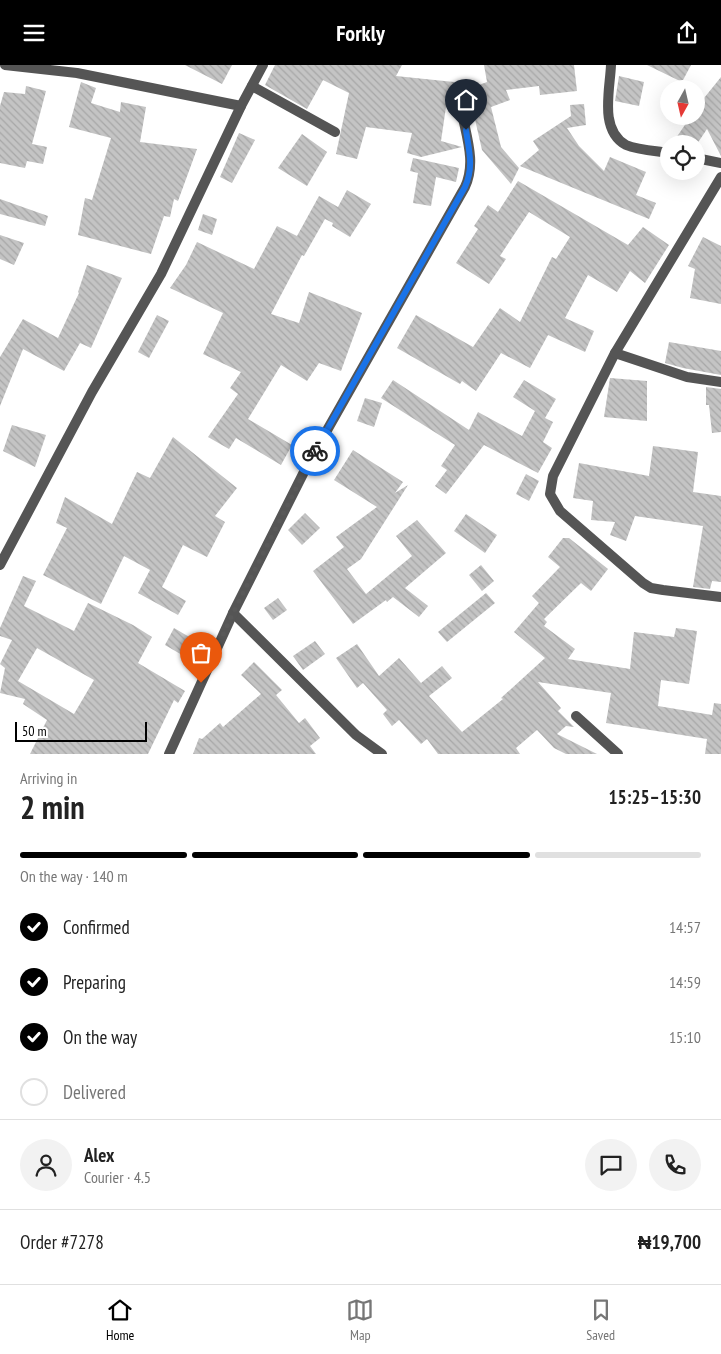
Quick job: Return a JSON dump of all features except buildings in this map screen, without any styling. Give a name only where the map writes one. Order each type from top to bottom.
[{"type":"street","points":[[5,65],[76,73],[241,106]]},
{"type":"street","points":[[0,565],[92,392],[161,274],[241,106],[263,65]]},
{"type":"street","points":[[611,65],[608,117],[614,135],[627,145],[660,151]]},
{"type":"street","points":[[252,86],[335,133]]},
{"type":"street","points":[[169,754],[233,613],[309,462],[471,174],[472,164],[462,113]]},
{"type":"street","points":[[705,160],[721,163]]},
{"type":"street","points":[[721,177],[615,353],[553,476],[550,494],[560,511],[651,588],[721,597]]},
{"type":"street","points":[[615,353],[687,377],[721,382]]},
{"type":"street","points":[[233,613],[356,735],[382,754]]},
{"type":"street","points":[[576,716],[618,754]]},
{"type":"way so far","points":[[201,683],[233,613],[315,451]]},
{"type":"route","points":[[315,451],[465,187],[471,174],[472,164],[466,130]]}]
